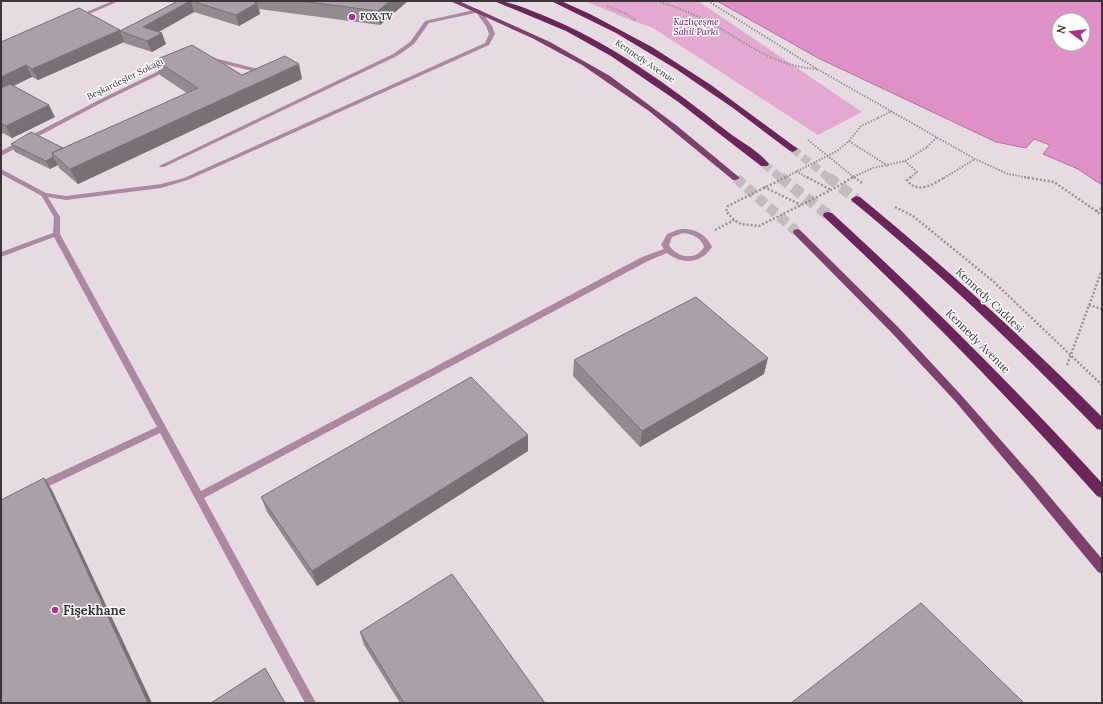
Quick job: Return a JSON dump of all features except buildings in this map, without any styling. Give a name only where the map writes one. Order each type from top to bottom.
[{"type":"highway","name":"Kennedy Avenue","points":[[498,1],[561,26],[613,53],[688,105],[764,164]]},
{"type":"highway","name":"Kennedy Avenue","points":[[556,1],[603,22],[688,72],[721,94],[793,148]]},
{"type":"highway","name":"Kennedy Caddesi","points":[[856,199],[928,259],[1102,425]]},
{"type":"highway","name":"Kennedy Avenue","points":[[828,215],[909,290],[968,348],[1102,492]]},
{"type":"main road","points":[[453,1],[519,28],[562,50],[585,64],[648,108],[736,178]]},
{"type":"main road","points":[[797,232],[907,343],[958,398],[1044,496],[1102,568]]},
{"type":"street","points":[[73,19],[116,1]]},
{"type":"street","points":[[1,171],[44,195],[66,198],[160,186],[186,178],[487,44],[492,34],[489,26],[478,11],[427,22],[412,43],[396,55],[162,166]]},
{"type":"street","points":[[205,58],[265,73]]},
{"type":"street","name":"Beşkardeşler Sokağı","points":[[1,154],[175,64]]},
{"type":"street","points":[[44,195],[57,217],[56,234],[311,703]]},
{"type":"street","points":[[682,232],[690,232],[703,238],[708,247],[701,256],[695,258],[679,258],[667,250],[665,245],[669,236],[682,232]]},
{"type":"street","points":[[1,255],[56,234]]},
{"type":"street","points":[[198,497],[645,259],[667,250]]},
{"type":"street","points":[[29,491],[161,429]]},
{"type":"path","points":[[657,1],[692,13],[778,62],[803,70],[817,69]]},
{"type":"path","points":[[708,1],[817,69],[975,159],[1008,174],[1054,182],[1102,215]]},
{"type":"path","points":[[602,4],[628,14]]},
{"type":"path","points":[[892,111],[861,126],[849,141],[827,156],[728,206],[726,211],[734,220],[741,224],[759,226],[831,190],[866,170],[905,161],[927,147],[937,137]]},
{"type":"path","points":[[810,141],[866,186]]},
{"type":"path","points":[[849,141],[888,166]]},
{"type":"path","points":[[905,161],[917,172],[907,180],[909,184],[914,187],[928,187],[975,159]]},
{"type":"path","points":[[796,171],[831,190]]},
{"type":"path","points":[[764,187],[801,205]]},
{"type":"path","points":[[890,204],[913,216],[994,282],[1102,385]]},
{"type":"path","points":[[1096,211],[1102,208]]},
{"type":"path","points":[[1066,367],[1102,270]]},
{"type":"path","points":[[1089,305],[1102,308]]},
{"type":"green space","name":"Kazlıçeşme Sahil Parkı","points":[[585,1],[698,1],[862,112],[818,135],[653,28]]},
{"type":"shaded area","points":[[717,1],[1102,1],[1102,185],[1078,169],[1043,154],[1050,145],[1034,139],[1026,148],[996,142],[818,58]]},
{"type":"tunnel","points":[[793,149],[829,178]]},
{"type":"tunnel","points":[[764,164],[781,178]]},
{"type":"tunnel","points":[[780,177],[828,215]]},
{"type":"tunnel","points":[[828,177],[856,199]]},
{"type":"tunnel","points":[[736,178],[797,232]]},
{"type":"place","name":"FOX TV","points":[[352,17]]},
{"type":"place","name":"Fişekhane","points":[[55,610]]}]
